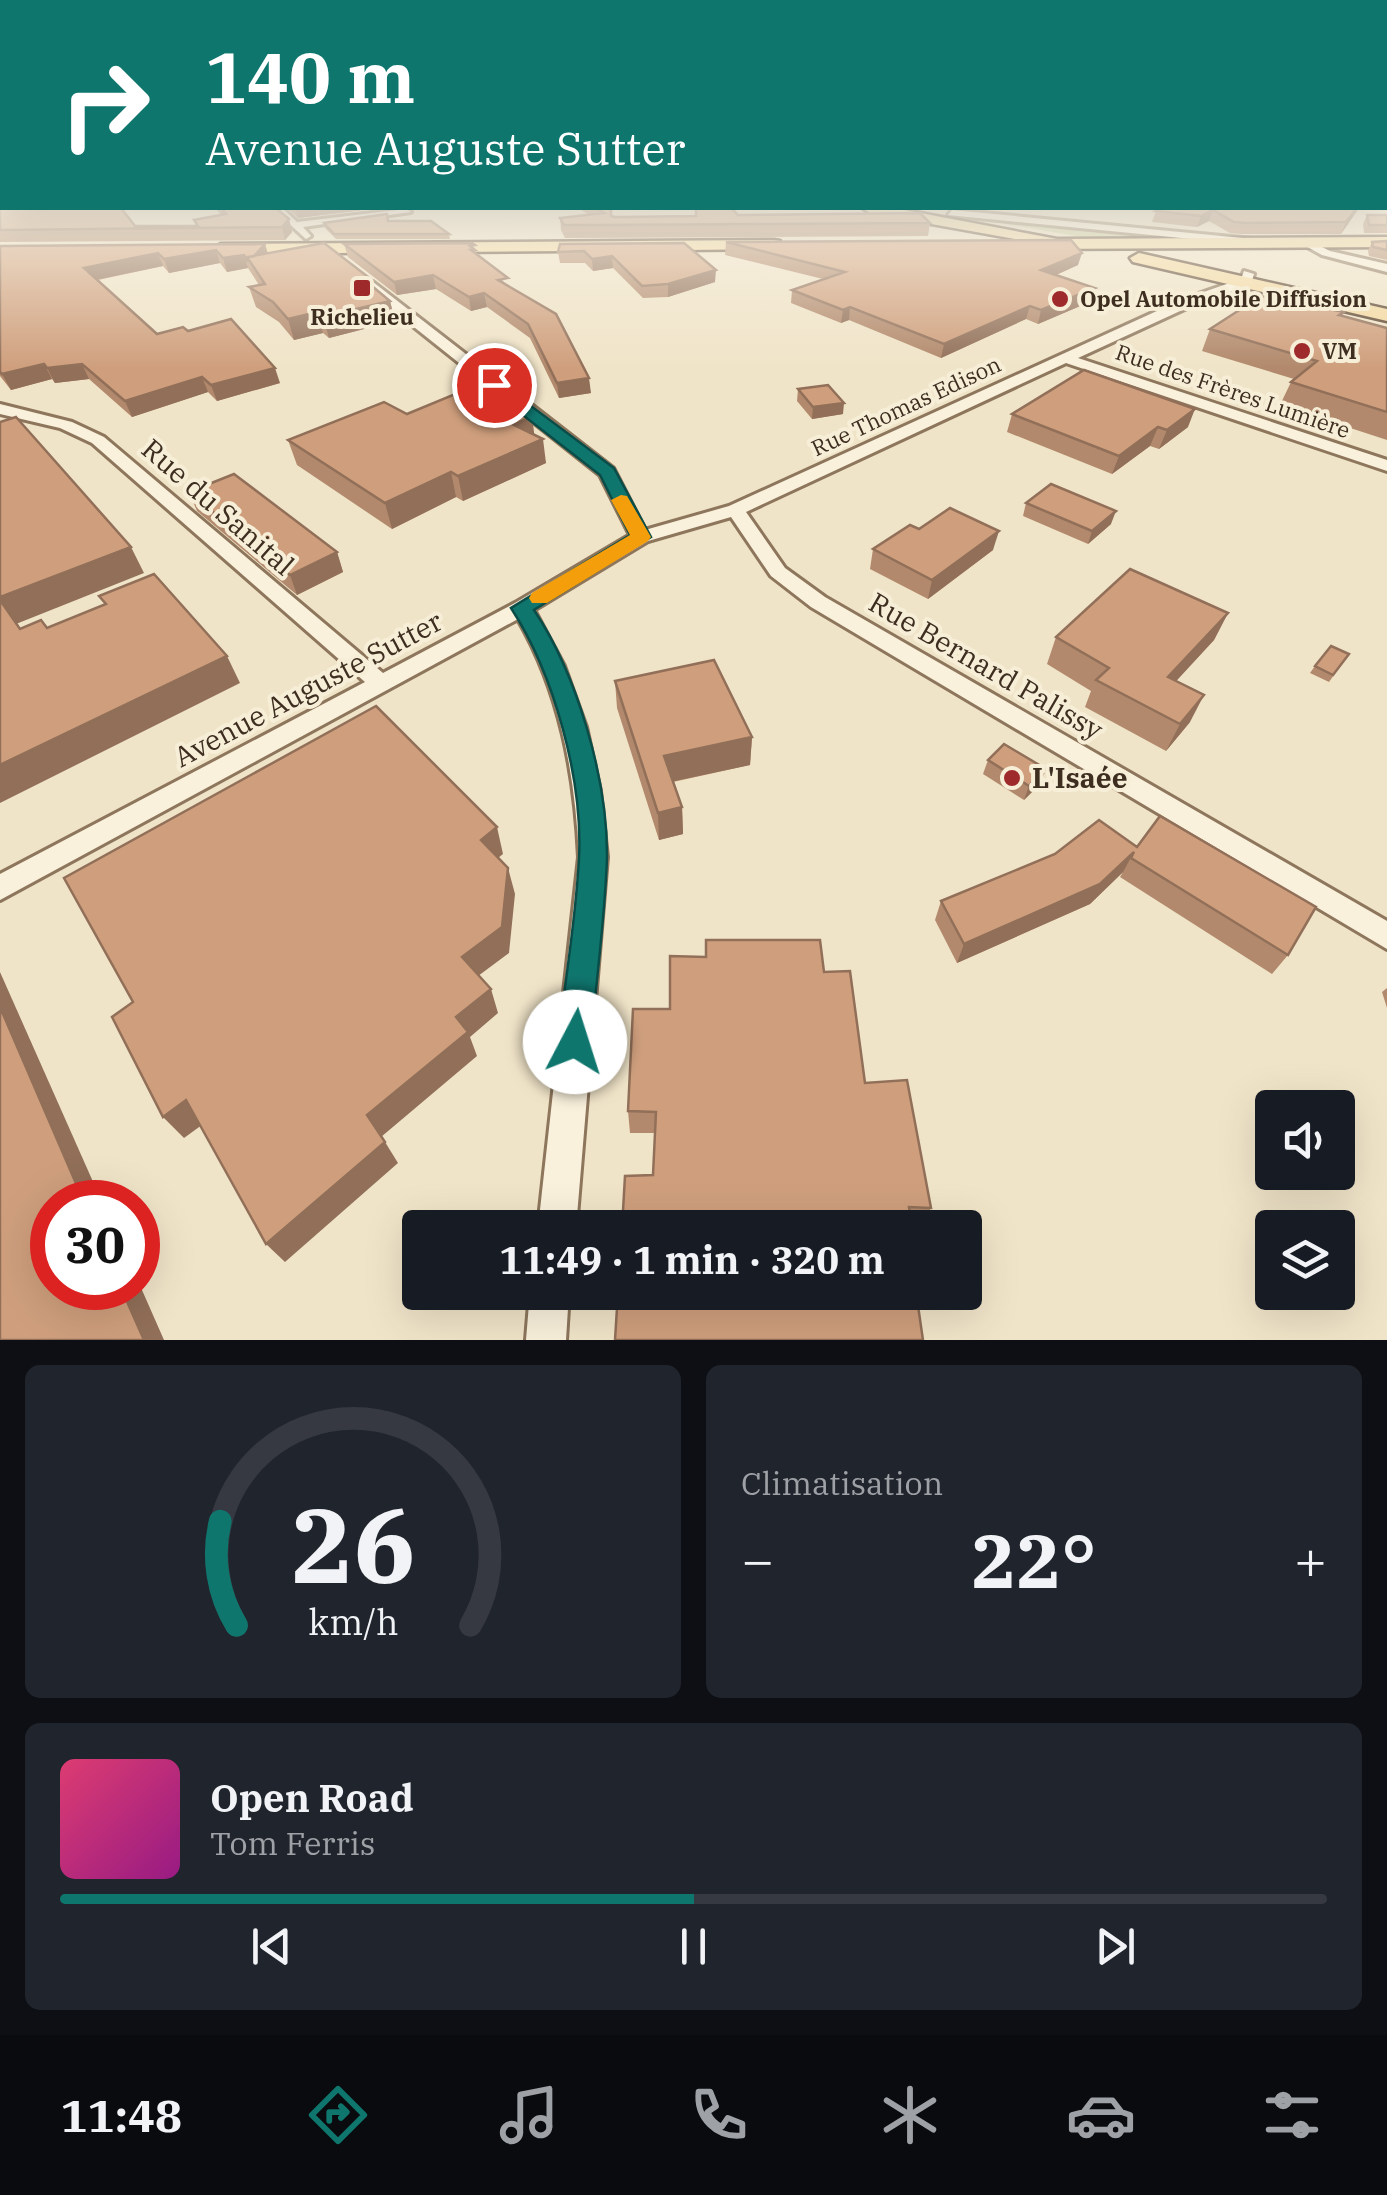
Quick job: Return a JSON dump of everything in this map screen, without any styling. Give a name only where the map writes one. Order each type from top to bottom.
[{"type":"main road","points":[[1063,244],[1213,269]]},
{"type":"main road","points":[[1068,244],[1106,244]]},
{"type":"main road","points":[[1099,244],[1387,314]]},
{"type":"main road","points":[[1176,244],[1179,253],[1213,269]]},
{"type":"main road","points":[[196,249],[795,245]]},
{"type":"main road","points":[[1248,278],[1387,307]]},
{"type":"street","points":[[310,244],[310,248]]},
{"type":"street","points":[[1309,244],[1326,253],[1387,268]]},
{"type":"street","points":[[330,248],[349,269],[608,472],[630,522],[641,537]]},
{"type":"street","name":"Rue Thomas Edison","points":[[1186,303],[1201,291],[1213,269]]},
{"type":"street","name":"Rue Thomas Edison","points":[[641,537],[735,510],[1248,278]]},
{"type":"street","name":"Rue des Frères Lumière","points":[[1065,358],[1387,466]]},
{"type":"street","name":"Rue du Sanital","points":[[0,409],[66,425],[98,440],[380,684]]},
{"type":"street","name":"Rue Bernard Palissy","points":[[735,510],[778,572],[818,602],[1387,936]]},
{"type":"street","name":"Avenue Auguste Sutter","points":[[0,888],[522,608],[641,537]]},
{"type":"street","points":[[522,608],[546,644],[559,674],[591,804],[593,857],[559,1210]]},
{"type":"street","points":[[546,1340],[548,1310]]},
{"type":"building","points":[[265,244],[254,256],[247,257],[248,262],[244,255],[223,258],[216,250],[164,259],[158,253],[84,268],[157,334],[183,327],[188,331],[231,319],[275,368],[211,385],[202,377],[125,401],[82,364],[47,368],[44,364],[0,372],[0,246]]},
{"type":"building","points":[[325,244],[372,280],[366,281],[390,301],[323,317],[317,312],[288,319],[273,302],[249,287],[265,284],[247,257]]},
{"type":"building","points":[[344,244],[473,244],[470,246],[475,250],[471,250],[508,278],[498,280],[556,314],[589,378],[557,383],[528,324],[484,293],[469,297],[433,275],[394,282]]},
{"type":"building","points":[[560,244],[685,244],[716,270],[668,284],[642,286],[612,256],[592,259],[584,251],[558,252]]},
{"type":"building","points":[[732,244],[1074,244],[1082,253],[1041,270],[1095,288],[1041,310],[1030,306],[944,344],[850,307],[843,310],[792,290],[845,272]]},
{"type":"building","points":[[1372,244],[1387,244],[1387,250]]},
{"type":"building","points":[[1261,296],[1344,312],[1339,315],[1387,328],[1387,412],[1291,382],[1317,361],[1210,329]]},
{"type":"building","points":[[1084,370],[1195,409],[1167,430],[1158,427],[1119,456],[1012,414]]},
{"type":"building","points":[[828,385],[844,403],[813,407],[798,389]]},
{"type":"building","points":[[472,387],[532,416],[514,425],[543,439],[458,476],[451,472],[385,503],[288,440],[384,402],[407,414]]},
{"type":"building","points":[[16,417],[131,547],[0,597],[0,422]]},
{"type":"building","points":[[234,474],[337,552],[290,575],[189,492]]},
{"type":"building","points":[[1051,484],[1116,511],[1092,531],[1026,503]]},
{"type":"building","points":[[950,508],[999,531],[932,580],[873,549],[910,525],[919,529]]},
{"type":"building","points":[[1130,569],[1228,613],[1168,677],[1204,695],[1180,724],[1096,680],[1109,668],[1056,637]]},
{"type":"building","points":[[154,574],[227,656],[0,765],[0,600],[20,629],[41,620],[47,628],[106,604],[99,596]]},
{"type":"building","points":[[1331,646],[1349,654],[1333,675],[1315,666]]},
{"type":"building","points":[[714,660],[752,737],[664,756],[682,807],[658,813],[615,681]]},
{"type":"building","points":[[376,706],[497,827],[481,840],[508,868],[502,927],[462,957],[491,989],[456,1017],[468,1032],[367,1115],[385,1142],[266,1244],[186,1100],[163,1117],[112,1017],[133,1002],[64,878]]},
{"type":"building","points":[[1004,744],[1046,769],[1029,786],[988,760]]},
{"type":"building","points":[[1160,816],[1316,907],[1288,955],[1131,858],[1134,852],[1100,884],[964,944],[941,901],[1055,854],[1099,820],[1137,847]]},
{"type":"building","points":[[706,940],[820,940],[824,972],[850,971],[865,1083],[907,1080],[931,1208],[623,1210],[625,1176],[653,1175],[656,1112],[628,1111],[633,1009],[670,1009],[670,956],[706,957]]},
{"type":"building","points":[[0,1007],[75,1180],[30,1180],[30,1310],[131,1310],[144,1340],[0,1340]]},
{"type":"building","points":[[617,1310],[919,1310],[923,1340],[615,1340]]},
{"type":"slow traffic","points":[[539,598],[641,537],[621,500]]},
{"type":"place","name":"Richelieu","points":[[362,288]]},
{"type":"place","name":"Opel Automobile Diffusion","points":[[1060,299]]},
{"type":"place","name":"VM","points":[[1302,351]]},
{"type":"place","name":"L'Isaée","points":[[1012,778]]},
{"type":"route","points":[[494,385],[608,472],[630,522],[641,537],[522,608],[546,644],[559,674],[591,804],[593,857],[575,1042]]}]
